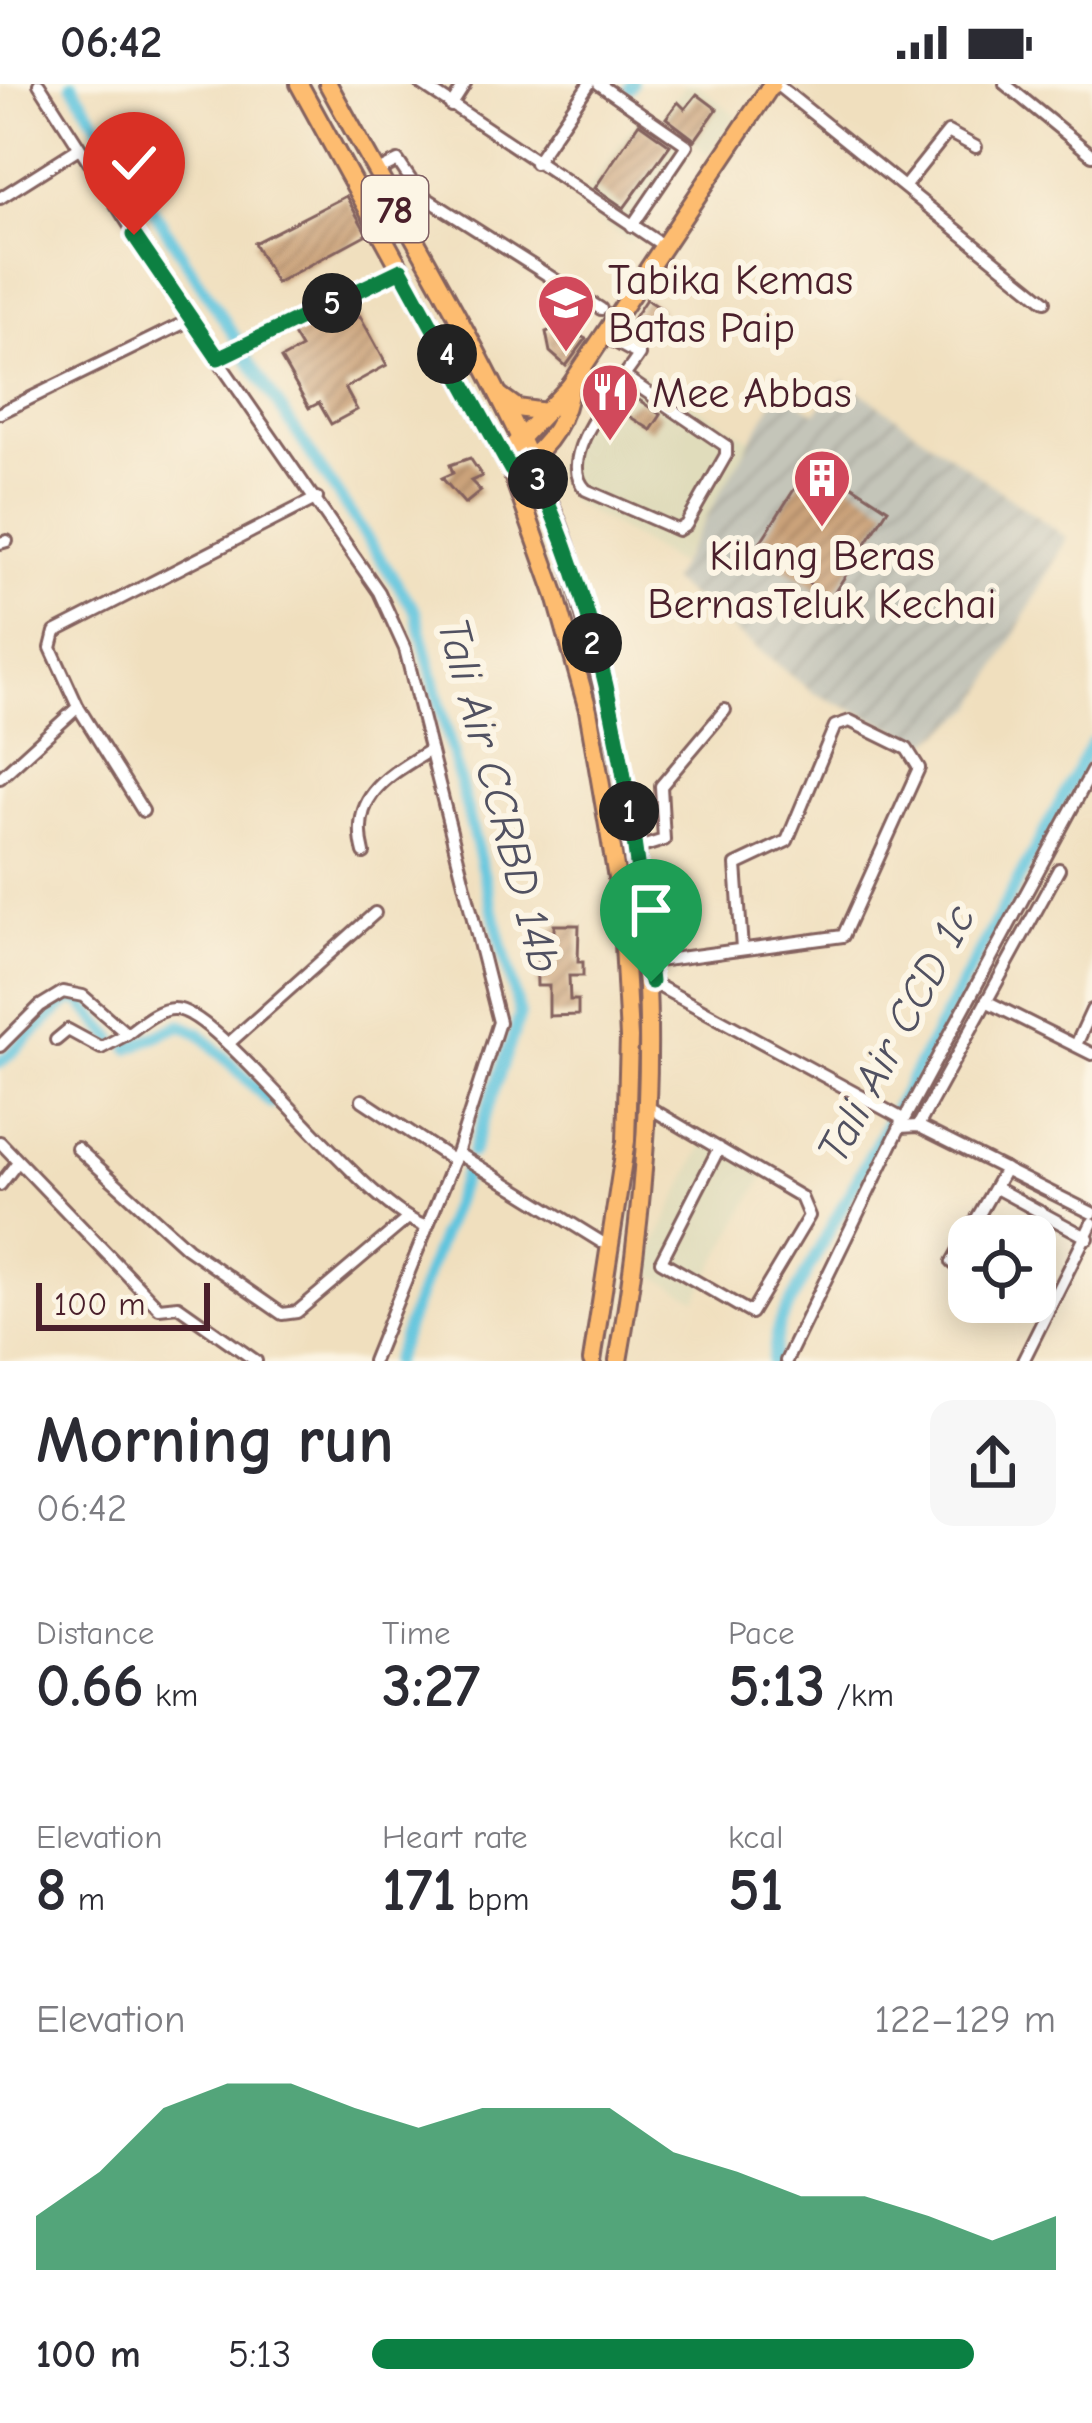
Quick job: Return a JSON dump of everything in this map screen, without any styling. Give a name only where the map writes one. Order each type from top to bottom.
[{"type":"main road","name":"78","points":[[298,84],[511,470],[556,596],[588,710],[622,907],[628,1092],[611,1248],[592,1361]]},
{"type":"main road","name":"78","points":[[328,84],[494,391],[550,505],[610,708],[635,849],[651,982],[650,1108],[617,1361]]},
{"type":"main road","points":[[501,452],[520,443],[570,386],[774,84]]},
{"type":"main road","points":[[511,470],[549,437],[569,406],[570,386]]},
{"type":"main road","points":[[494,391],[517,408],[545,412]]},
{"type":"main road","points":[[549,437],[542,471],[550,505]]},
{"type":"street","points":[[39,84],[190,320],[317,498],[397,626],[430,750],[499,1018],[455,1157],[374,1361]]},
{"type":"street","points":[[421,84],[664,246]]},
{"type":"street","points":[[451,106],[465,84]]},
{"type":"street","points":[[535,164],[589,84]]},
{"type":"street","points":[[599,84],[687,145],[632,226]]},
{"type":"street","points":[[774,84],[1045,301]]},
{"type":"street","points":[[1004,84],[1090,150]]},
{"type":"street","points":[[905,185],[948,132],[976,147]]},
{"type":"street","points":[[0,198],[79,148]]},
{"type":"street","points":[[376,172],[398,161],[420,194],[601,309]]},
{"type":"street","points":[[218,358],[401,270]]},
{"type":"street","points":[[0,412],[190,320]]},
{"type":"street","points":[[604,336],[639,356],[575,452],[576,478],[586,490],[666,528],[686,525],[726,455],[726,446],[626,377]]},
{"type":"street","points":[[143,811],[78,707],[50,647],[55,632],[317,498]]},
{"type":"street","points":[[0,778],[78,707]]},
{"type":"street","points":[[635,849],[664,840],[661,786],[725,710]]},
{"type":"street","points":[[649,962],[835,940],[848,931],[919,768],[916,758],[848,721],[835,726],[787,841],[736,865],[742,950]]},
{"type":"street","points":[[364,853],[358,832],[367,799],[377,784],[430,750]]},
{"type":"street","points":[[786,1361],[901,1122],[1092,771]]},
{"type":"street","points":[[918,1126],[1060,868]]},
{"type":"street","points":[[228,1045],[375,913]]},
{"type":"street","points":[[995,951],[1013,950]]},
{"type":"street","points":[[651,982],[901,1122],[918,1126],[1092,1213]]},
{"type":"street","points":[[0,1046],[40,1006],[63,992],[83,996],[127,1034]]},
{"type":"street","points":[[986,1001],[1092,1054]]},
{"type":"street","points":[[56,1040],[68,1030],[101,1048],[175,1009],[188,1012],[228,1045],[294,1117],[407,1220],[424,1226]]},
{"type":"street","points":[[1076,1045],[1092,1010]]},
{"type":"street","points":[[362,1100],[611,1248]]},
{"type":"street","points":[[650,1108],[719,1148],[808,1205],[809,1216],[751,1313],[661,1261],[719,1148]]},
{"type":"street","points":[[0,1142],[159,1307],[178,1306],[256,1361]]},
{"type":"street","points":[[76,1148],[187,1248],[282,1314],[297,1312],[407,1220]]},
{"type":"street","points":[[0,1185],[17,1163]]},
{"type":"street","points":[[980,1215],[1005,1169]]},
{"type":"street","points":[[996,1188],[1089,1238]]},
{"type":"street","points":[[1023,1361],[1089,1238],[1092,1222]]},
{"type":"shaded area","points":[[686,84],[696,84],[737,116],[708,154],[661,117]]},
{"type":"shaded area","points":[[643,110],[693,150],[629,242],[577,205]]},
{"type":"shaded area","points":[[618,359],[752,440],[678,564],[571,501],[553,468]]},
{"type":"shaded area","points":[[844,380],[1067,538],[976,707],[928,743],[814,693],[670,581],[780,389],[815,413]]},
{"type":"shaded area","points":[[708,1135],[769,1167],[696,1299],[643,1269]]},
{"type":"building","points":[[697,94],[717,109],[695,140],[666,118],[678,102],[685,109]]},
{"type":"building","points":[[639,123],[670,145],[624,208],[595,188]]},
{"type":"building","points":[[346,196],[367,234],[276,283],[254,243]]},
{"type":"building","points":[[646,299],[662,309],[643,338],[627,328]]},
{"type":"building","points":[[338,311],[345,324],[360,316],[387,365],[345,388],[357,410],[331,424],[319,403],[309,408],[281,359],[301,348],[292,333]]},
{"type":"building","points":[[562,326],[586,339],[566,366],[550,352],[546,332]]},
{"type":"building","points":[[639,400],[661,415],[651,430],[619,410]]},
{"type":"building","points":[[470,458],[482,476],[471,481],[481,491],[465,504],[442,478],[453,473],[450,465]]},
{"type":"building","name":"Kilang Beras BernasTeluk Kechai","points":[[813,460],[888,509],[831,598],[756,549]]},
{"type":"building","points":[[554,925],[579,925],[578,962],[583,962],[583,976],[569,976],[570,1000],[578,1000],[578,1015],[549,1016],[549,986],[537,986],[536,933],[554,932]]},
{"type":"waterway","name":"Tali Air CCRBD 14b","points":[[72,84],[235,337]]},
{"type":"waterway","name":"Tali Air CCRBD 14b","points":[[245,355],[416,612],[520,1015],[472,1153]]},
{"type":"waterway","name":"Tali Air CCD 1c","points":[[772,1361],[779,1324],[1092,743]]},
{"type":"waterway","points":[[0,1063],[68,1001],[79,1000],[113,1038]]},
{"type":"waterway","points":[[129,1048],[181,1025],[199,1033],[271,1103]]},
{"type":"waterway","name":"Tali Air CCRBD 14b","points":[[394,1361],[466,1170]]},
{"type":"place","name":"Tabika Kemas Batas Paip","points":[[566,354]]},
{"type":"place","name":"Mee Abbas","points":[[610,443]]},
{"type":"place","name":"Kilang Beras BernasTeluk Kechai","points":[[822,529]]},
{"type":"route","points":[[134,235],[218,358],[401,270],[511,470],[528,460],[550,505],[610,708],[635,849],[651,982]]}]
